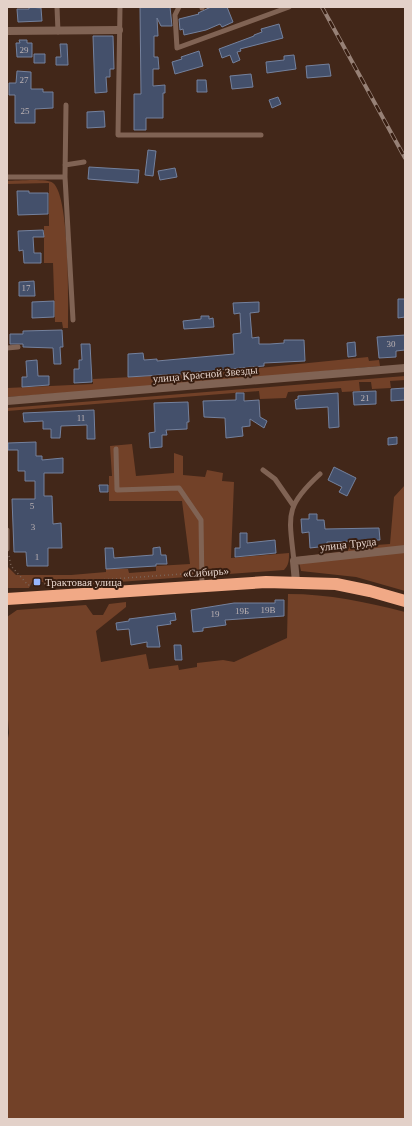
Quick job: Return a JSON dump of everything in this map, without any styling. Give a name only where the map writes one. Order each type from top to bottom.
[{"type":"highway","name":"«Сибирь»","points":[[9,601],[202,586],[296,582],[354,587],[405,601]]},
{"type":"street","points":[[7,31],[58,32],[119,30]]},
{"type":"street","name":"улица Красной Звезды","points":[[7,401],[405,368]]},
{"type":"street","name":"улица Труда","points":[[294,561],[405,549]]},
{"type":"street","points":[[294,561],[296,582]]},
{"type":"lane","points":[[57,7],[58,32]]},
{"type":"lane","points":[[120,7],[118,135],[261,135]]},
{"type":"lane","points":[[179,7],[175,15],[177,48],[287,7]]},
{"type":"lane","points":[[66,105],[65,177],[73,320]]},
{"type":"lane","points":[[65,165],[84,162]]},
{"type":"lane","points":[[7,177],[65,177]]},
{"type":"lane","points":[[7,348],[18,347]]},
{"type":"lane","points":[[116,449],[117,490],[179,488],[201,520],[202,586]]},
{"type":"lane","points":[[263,470],[275,479],[293,505]]},
{"type":"lane","points":[[294,561],[290,522],[293,505],[303,490],[320,474]]},
{"type":"lane","points":[[7,530],[8,549]]},
{"type":"path","points":[[8,549],[10,566],[28,585],[202,573]]},
{"type":"shaded area","points":[[7,181],[49,181],[53,183],[59,192],[63,208],[67,251],[68,328],[63,328],[62,322],[55,322],[53,263],[44,263],[44,226],[49,226],[49,183],[7,184]]},
{"type":"shaded area","points":[[368,357],[369,361],[379,360],[380,366],[175,385],[7,397],[7,388],[93,384],[93,379],[211,373]]},
{"type":"shaded area","points":[[405,376],[405,380],[390,381],[391,388],[372,389],[371,382],[359,382],[360,391],[342,392],[341,388],[288,392],[286,398],[260,399],[259,391],[7,411],[7,408]]},
{"type":"shaded area","points":[[132,444],[136,476],[174,473],[174,453],[183,456],[183,475],[205,477],[207,470],[223,473],[222,481],[234,482],[231,558],[289,553],[286,568],[284,570],[50,587],[43,582],[33,580],[29,588],[7,588],[7,566],[16,575],[71,575],[106,572],[106,569],[128,569],[129,573],[156,571],[156,566],[190,564],[182,501],[109,501],[109,476],[112,476],[110,446]]},
{"type":"shaded area","points":[[405,485],[405,591],[356,577],[301,571],[298,557],[348,551],[348,547],[390,544],[394,497]]},
{"type":"shaded area","points":[[288,594],[318,595],[347,599],[405,612],[405,1119],[7,1119],[7,743],[9,733],[7,707],[7,617],[17,610],[86,605],[93,615],[103,615],[109,604],[126,602],[126,607],[96,631],[101,662],[146,654],[149,669],[178,665],[179,670],[197,667],[197,663],[223,660],[234,662],[287,638]]},
{"type":"building","points":[[29,7],[41,8],[42,21],[18,22],[17,9],[29,9]]},
{"type":"building","points":[[140,7],[170,7],[172,26],[161,26],[157,18],[158,36],[154,36],[154,57],[158,57],[159,69],[153,69],[153,86],[165,85],[165,93],[163,93],[163,118],[146,118],[146,130],[134,130],[134,94],[141,94]]},
{"type":"building","points":[[211,7],[227,7],[233,22],[222,27],[220,24],[206,30],[184,35],[183,29],[180,30],[179,19],[199,14],[198,13]]},
{"type":"building","points":[[279,24],[283,38],[240,49],[241,51],[237,52],[240,60],[233,63],[230,55],[222,58],[219,49],[254,36],[262,32],[261,29]]},
{"type":"building","points":[[93,36],[113,36],[114,69],[110,69],[110,77],[106,77],[107,92],[95,93]]},
{"type":"building","points":[[19,40],[27,40],[27,43],[32,43],[32,57],[17,57],[16,43],[20,43]]},
{"type":"building","points":[[60,44],[67,44],[68,65],[56,65],[56,57],[61,57]]},
{"type":"building","points":[[199,51],[203,66],[175,74],[172,62],[182,59],[181,57]]},
{"type":"building","points":[[34,54],[45,54],[45,63],[34,63]]},
{"type":"building","points":[[294,55],[296,69],[267,73],[266,62],[284,60],[284,56]]},
{"type":"building","points":[[329,64],[331,76],[307,78],[306,66]]},
{"type":"building","points":[[17,71],[31,72],[31,89],[43,89],[43,92],[53,92],[53,108],[35,109],[35,123],[15,123],[15,95],[9,95],[9,83],[16,83]]},
{"type":"building","points":[[251,74],[253,87],[232,89],[230,76]]},
{"type":"building","points":[[197,80],[206,80],[207,92],[197,92]]},
{"type":"building","points":[[278,97],[281,104],[272,108],[269,100]]},
{"type":"building","points":[[104,111],[105,127],[87,128],[87,112]]},
{"type":"building","points":[[148,150],[156,151],[153,176],[145,175]]},
{"type":"building","points":[[89,167],[139,170],[138,183],[88,179]]},
{"type":"building","points":[[175,168],[177,177],[160,180],[158,171]]},
{"type":"building","points":[[17,191],[29,191],[29,193],[48,193],[48,214],[18,215]]},
{"type":"building","points":[[43,230],[44,237],[33,237],[34,253],[41,253],[41,263],[24,263],[23,250],[19,251],[18,231]]},
{"type":"building","points":[[34,281],[35,296],[19,296],[19,282]]},
{"type":"building","points":[[398,299],[405,299],[405,317],[398,318]]},
{"type":"building","points":[[54,301],[54,317],[32,318],[32,302]]},
{"type":"building","points":[[259,302],[259,312],[250,313],[252,338],[259,337],[259,344],[284,343],[284,340],[304,340],[305,361],[264,363],[264,366],[195,373],[128,377],[128,354],[143,353],[144,360],[157,359],[157,361],[234,354],[233,334],[241,333],[240,313],[234,314],[233,303]]},
{"type":"building","points":[[201,316],[209,316],[209,319],[213,318],[214,327],[184,329],[183,321],[201,319]]},
{"type":"building","points":[[62,330],[63,347],[60,347],[61,364],[54,364],[53,348],[23,347],[23,344],[10,344],[10,334],[23,334],[23,331]]},
{"type":"building","points":[[405,335],[405,350],[396,351],[396,357],[379,358],[377,337]]},
{"type":"building","points":[[355,342],[356,356],[348,357],[347,343]]},
{"type":"building","points":[[81,344],[90,344],[92,382],[74,383],[74,369],[79,369],[79,360],[82,360]]},
{"type":"building","points":[[37,360],[38,376],[49,376],[49,385],[22,387],[22,377],[27,377],[26,361]]},
{"type":"building","points":[[405,388],[405,400],[391,401],[391,389]]},
{"type":"building","points":[[376,391],[376,404],[354,405],[353,392]]},
{"type":"building","points":[[236,393],[244,393],[244,401],[259,400],[260,417],[267,421],[264,428],[250,419],[250,426],[242,427],[243,436],[226,438],[225,418],[204,417],[203,401],[236,400]]},
{"type":"building","points":[[338,393],[339,427],[329,428],[328,407],[296,409],[295,400],[298,399],[298,396]]},
{"type":"building","points":[[188,402],[189,422],[187,422],[187,429],[166,430],[167,435],[162,435],[162,447],[150,448],[149,433],[155,432],[154,403]]},
{"type":"building","points":[[94,410],[95,439],[87,439],[87,425],[61,426],[60,438],[51,438],[51,429],[43,429],[43,421],[24,422],[23,413]]},
{"type":"building","points":[[397,437],[397,444],[388,445],[388,438]]},
{"type":"building","points":[[36,442],[36,456],[42,456],[42,460],[63,458],[63,473],[44,473],[44,496],[52,496],[53,524],[61,523],[62,548],[48,548],[48,566],[27,566],[26,552],[14,552],[12,499],[35,499],[35,481],[25,481],[25,471],[18,471],[18,450],[8,450],[8,443]]},
{"type":"building","points":[[334,467],[356,478],[347,496],[339,492],[342,487],[328,480]]},
{"type":"building","points":[[99,485],[108,485],[108,492],[100,492]]},
{"type":"building","points":[[309,514],[317,514],[317,520],[324,520],[325,529],[379,528],[380,540],[327,542],[327,546],[310,548],[309,532],[302,533],[301,519],[309,519]]},
{"type":"building","points":[[240,533],[247,533],[247,543],[275,540],[276,553],[235,557],[235,548],[240,548]]},
{"type":"building","points":[[160,547],[161,555],[166,555],[167,564],[106,569],[105,548],[113,548],[114,558],[153,555],[153,548]]},
{"type":"building","points":[[275,600],[284,600],[284,616],[225,620],[226,625],[203,628],[203,631],[193,632],[191,610],[234,603],[275,603]]},
{"type":"building","points":[[175,613],[176,620],[170,621],[171,624],[157,626],[160,647],[147,647],[147,642],[131,645],[129,629],[117,630],[116,623],[129,621],[129,619]]},
{"type":"building","points":[[174,645],[181,645],[182,660],[175,660]]},
{"type":"railway","points":[[322,7],[405,158]]},
{"type":"place","name":"Трактовая улица","points":[[37,582]]}]
